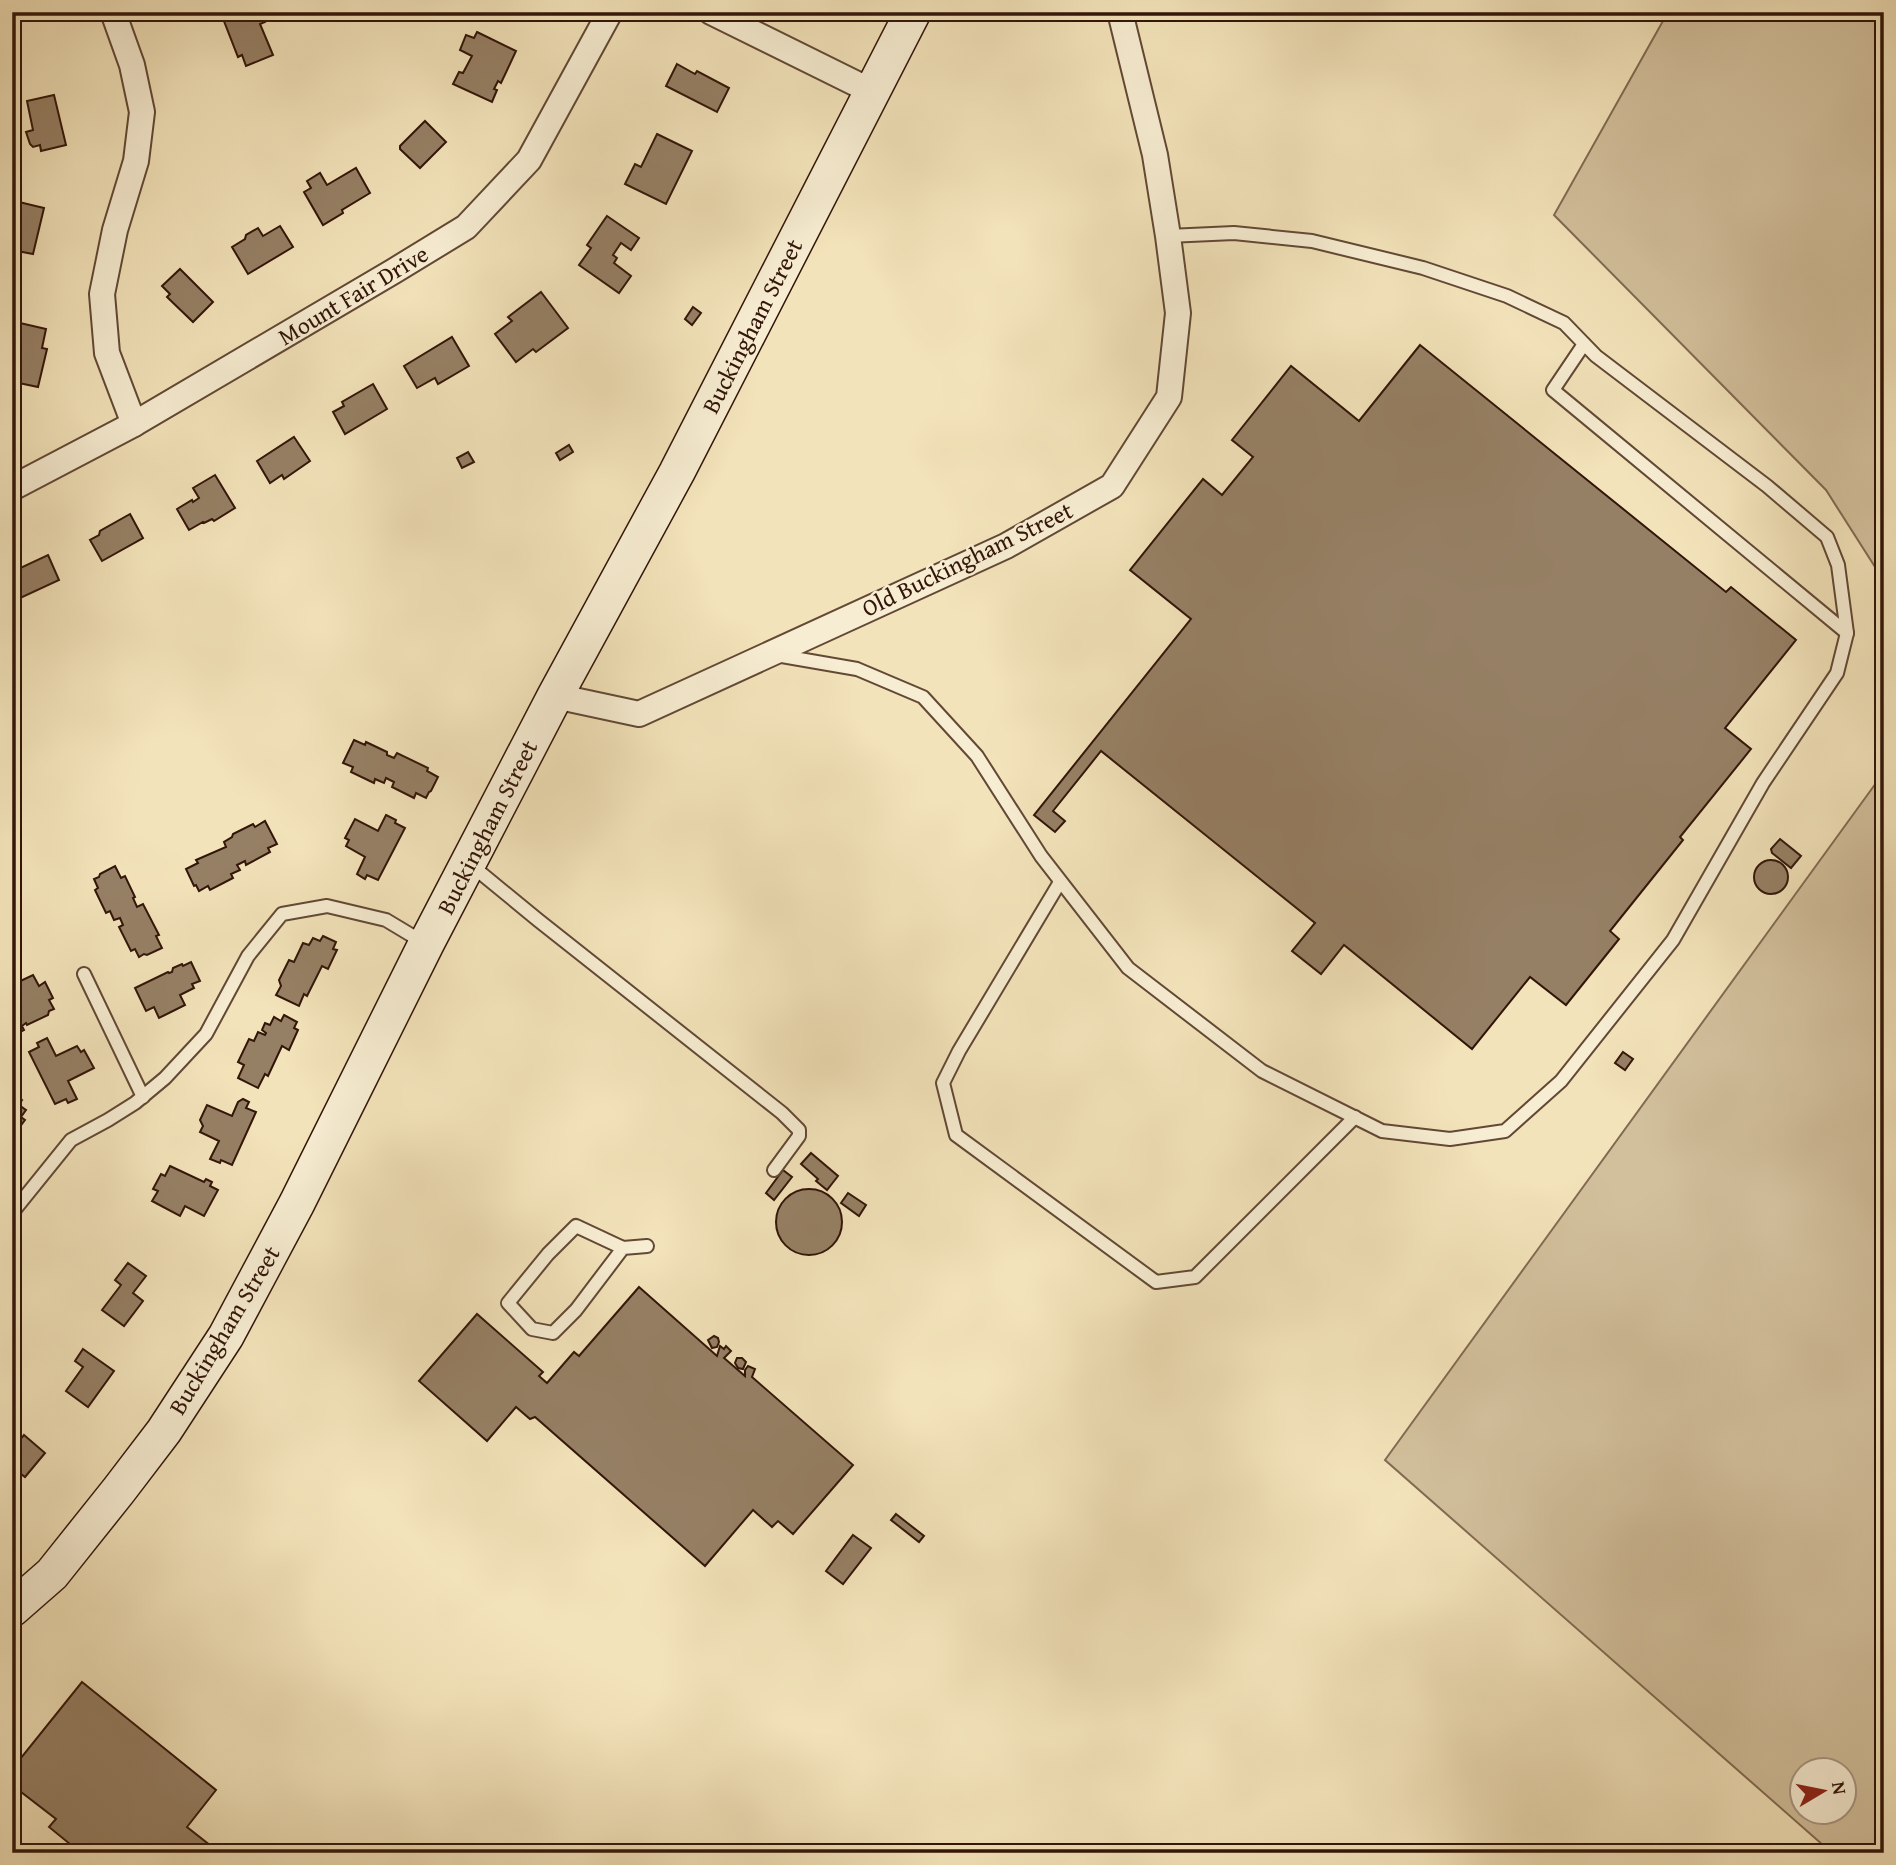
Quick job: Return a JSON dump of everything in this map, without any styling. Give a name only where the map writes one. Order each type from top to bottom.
[{"type":"main road","name":"Buckingham Street","points":[[12,1609],[52,1574],[119,1490],[164,1431],[226,1336],[297,1203],[468,862],[677,472],[913,12]]},
{"type":"street","points":[[113,12],[132,65],[142,112],[136,161],[115,230],[102,294],[107,353],[134,424]]},
{"type":"street","name":"Mount Fair Drive","points":[[12,488],[134,424],[466,227],[529,160],[610,12]]},
{"type":"street","points":[[711,12],[873,92]]},
{"type":"street","name":"Old Buckingham Street","points":[[555,696],[639,714],[1006,546],[1112,486],[1169,397],[1178,313],[1155,155],[1121,12]]},
{"type":"lane","points":[[769,654],[857,668],[923,697],[977,756],[1041,856],[1128,968],[1262,1072],[1382,1131],[1450,1139],[1505,1131],[1561,1081],[1673,940],[1763,783],[1837,673],[1847,633],[1838,565],[1827,537],[1768,486],[1596,356],[1564,323],[1507,296],[1423,268],[1312,242],[1234,233],[1168,236]]},
{"type":"lane","points":[[1584,344],[1553,390],[1847,633]]},
{"type":"lane","points":[[468,862],[799,1130],[799,1136],[774,1170]]},
{"type":"lane","points":[[1060,882],[959,1051],[943,1083],[956,1135],[1156,1282],[1195,1277],[1354,1117]]},
{"type":"lane","points":[[12,1213],[71,1140],[143,1097],[165,1078],[206,1034],[248,956],[282,914],[327,906],[386,920],[426,944]]},
{"type":"lane","points":[[84,974],[143,1097]]},
{"type":"lane","points":[[623,1248],[576,1310],[553,1333],[533,1329],[508,1303],[548,1254],[576,1226],[623,1248],[647,1246]]},
{"type":"shaded area","points":[[1668,12],[1884,12],[1884,581],[1826,490],[1554,215]]},
{"type":"shaded area","points":[[1884,772],[1884,1853],[1832,1853],[1801,1826],[1857,1826],[1857,1756],[1787,1756],[1787,1813],[1385,1460]]},
{"type":"building","points":[[231,12],[261,12],[265,22],[260,24],[273,55],[246,66],[242,55],[238,57],[222,16]]},
{"type":"building","points":[[477,32],[516,51],[501,83],[498,81],[494,89],[497,90],[492,102],[453,84],[472,56],[460,50],[466,35],[474,38]]},
{"type":"building","points":[[677,64],[729,88],[717,112],[666,86]]},
{"type":"building","points":[[54,95],[66,145],[41,151],[40,145],[33,147],[30,144],[26,132],[33,130],[27,101]]},
{"type":"building","points":[[425,121],[446,142],[420,168],[400,146]]},
{"type":"building","points":[[657,134],[692,151],[666,204],[625,184],[635,164],[641,167]]},
{"type":"building","points":[[356,168],[370,193],[323,225],[304,192],[311,188],[307,181],[320,173],[327,185]]},
{"type":"building","points":[[19,202],[44,208],[33,254],[12,250],[12,206],[18,207]]},
{"type":"building","points":[[607,216],[639,238],[631,250],[621,243],[613,255],[617,258],[614,263],[631,276],[619,293],[579,265],[591,248],[587,245]]},
{"type":"building","points":[[280,226],[293,247],[248,274],[232,247],[258,228],[263,236]]},
{"type":"building","points":[[180,269],[213,302],[193,322],[167,297],[170,294],[162,286]]},
{"type":"building","points":[[541,292],[568,328],[536,352],[533,349],[516,362],[495,334],[512,321],[508,317]]},
{"type":"building","points":[[693,307],[701,313],[692,325],[685,319]]},
{"type":"building","points":[[20,323],[46,329],[42,348],[47,349],[38,387],[14,382],[18,363],[12,362],[12,344],[15,345]]},
{"type":"building","points":[[452,337],[469,366],[438,384],[435,378],[417,388],[404,366]]},
{"type":"building","points":[[1420,345],[1726,592],[1731,587],[1796,640],[1725,728],[1751,749],[1680,837],[1683,840],[1610,931],[1619,939],[1566,1005],[1530,977],[1472,1049],[1344,945],[1321,974],[1292,951],[1315,923],[1101,751],[1053,811],[1065,821],[1055,832],[1034,815],[1191,619],[1130,570],[1203,479],[1222,495],[1253,457],[1232,440],[1291,366],[1359,421]]},
{"type":"building","points":[[373,384],[387,409],[345,434],[333,412],[344,406],[342,402]]},
{"type":"building","points":[[294,437],[310,461],[284,479],[282,475],[270,483],[257,461]]},
{"type":"building","points":[[569,445],[573,452],[560,460],[556,453]]},
{"type":"building","points":[[468,452],[474,462],[462,468],[457,458]]},
{"type":"building","points":[[215,475],[235,508],[214,521],[212,519],[203,522],[189,530],[177,509],[199,498],[193,488]]},
{"type":"building","points":[[130,514],[143,538],[102,561],[90,540]]},
{"type":"building","points":[[48,555],[59,580],[16,600],[12,591],[12,576],[17,573],[16,570]]},
{"type":"building","points":[[354,740],[365,745],[366,742],[394,758],[397,753],[428,768],[427,771],[438,777],[426,798],[416,793],[414,798],[392,787],[394,782],[386,778],[384,783],[375,779],[374,783],[351,772],[353,767],[343,763]]},
{"type":"building","points":[[386,815],[405,828],[378,880],[367,875],[365,879],[357,874],[365,857],[346,846],[349,840],[345,838],[355,819],[378,831]]},
{"type":"building","points":[[265,821],[277,844],[268,848],[270,852],[246,865],[245,861],[237,865],[240,870],[231,874],[233,878],[210,890],[208,886],[199,891],[196,885],[194,886],[186,869],[198,863],[196,860],[226,847],[224,842],[233,834]]},
{"type":"building","points":[[1780,839],[1801,856],[1791,868],[1772,853],[1771,849]]},
{"type":"building","points":[[1771,860],[1783,865],[1788,877],[1783,889],[1771,894],[1759,889],[1754,877],[1759,865]]},
{"type":"building","points":[[115,866],[121,878],[125,876],[137,907],[143,904],[159,935],[156,936],[162,948],[147,955],[139,957],[135,949],[131,951],[119,927],[123,925],[120,918],[114,920],[110,911],[106,913],[95,890],[98,888],[94,879]]},
{"type":"building","points":[[323,936],[336,942],[333,949],[337,950],[328,969],[322,966],[307,996],[304,994],[299,1006],[276,995],[281,986],[279,980],[289,960],[294,962],[303,943],[309,945],[313,938],[320,941]]},
{"type":"building","points":[[191,962],[200,981],[192,984],[194,988],[180,995],[185,1005],[159,1018],[154,1007],[146,1011],[135,988],[172,972],[173,968]]},
{"type":"building","points":[[33,975],[39,986],[45,982],[53,998],[49,1000],[54,1009],[49,1011],[48,1015],[27,1025],[26,1023],[22,1026],[24,1030],[16,1034],[12,1031],[12,985]]},
{"type":"building","points":[[284,1015],[297,1022],[294,1028],[298,1030],[289,1050],[282,1046],[268,1076],[265,1074],[258,1088],[238,1078],[244,1065],[238,1062],[249,1039],[254,1041],[258,1032],[265,1035],[262,1030],[265,1023],[270,1025],[274,1017],[281,1021]]},
{"type":"building","points":[[47,1038],[56,1056],[77,1046],[81,1052],[84,1050],[94,1068],[68,1081],[77,1099],[68,1103],[66,1099],[55,1104],[29,1052],[39,1047],[37,1043]]},
{"type":"building","points":[[1623,1052],[1633,1059],[1625,1070],[1615,1063]]},
{"type":"building","points":[[12,1093],[22,1100],[19,1105],[26,1110],[21,1117],[25,1120],[12,1137]]},
{"type":"building","points":[[243,1099],[249,1102],[246,1108],[256,1112],[232,1165],[210,1159],[219,1141],[200,1132],[203,1126],[200,1120],[207,1105],[232,1116],[238,1102]]},
{"type":"building","points":[[811,1153],[838,1176],[827,1190],[801,1164]]},
{"type":"building","points":[[170,1166],[204,1182],[206,1179],[212,1182],[210,1186],[218,1190],[204,1216],[185,1206],[180,1216],[152,1201],[158,1191],[153,1189],[161,1174],[165,1176]]},
{"type":"building","points":[[783,1170],[792,1177],[774,1200],[766,1193]]},
{"type":"building","points":[[809,1189],[832,1199],[842,1222],[832,1245],[809,1255],[786,1245],[776,1222],[786,1199]]},
{"type":"building","points":[[848,1193],[866,1205],[859,1216],[841,1203]]},
{"type":"building","points":[[128,1263],[146,1276],[133,1293],[143,1301],[124,1326],[102,1310],[121,1285],[115,1280]]},
{"type":"building","points":[[639,1287],[717,1356],[720,1346],[724,1349],[726,1346],[731,1351],[724,1358],[745,1376],[748,1366],[755,1369],[752,1377],[853,1465],[793,1534],[778,1521],[772,1527],[753,1510],[705,1566],[535,1417],[530,1419],[516,1407],[487,1441],[419,1381],[477,1314],[543,1372],[539,1376],[547,1383],[574,1352],[579,1356]]},
{"type":"building","points":[[714,1336],[719,1342],[717,1347],[712,1348],[708,1340]]},
{"type":"building","points":[[83,1349],[114,1371],[88,1407],[66,1391],[83,1367],[75,1361]]},
{"type":"building","points":[[737,1358],[746,1362],[743,1369],[738,1368],[735,1363]]},
{"type":"building","points":[[24,1435],[45,1453],[25,1477],[12,1467],[12,1450]]},
{"type":"building","points":[[896,1514],[924,1536],[919,1542],[891,1520]]},
{"type":"building","points":[[853,1535],[871,1548],[843,1584],[826,1571]]},
{"type":"building","points":[[82,1682],[216,1790],[187,1827],[220,1853],[81,1853],[49,1827],[56,1819],[12,1785],[12,1769]]}]
